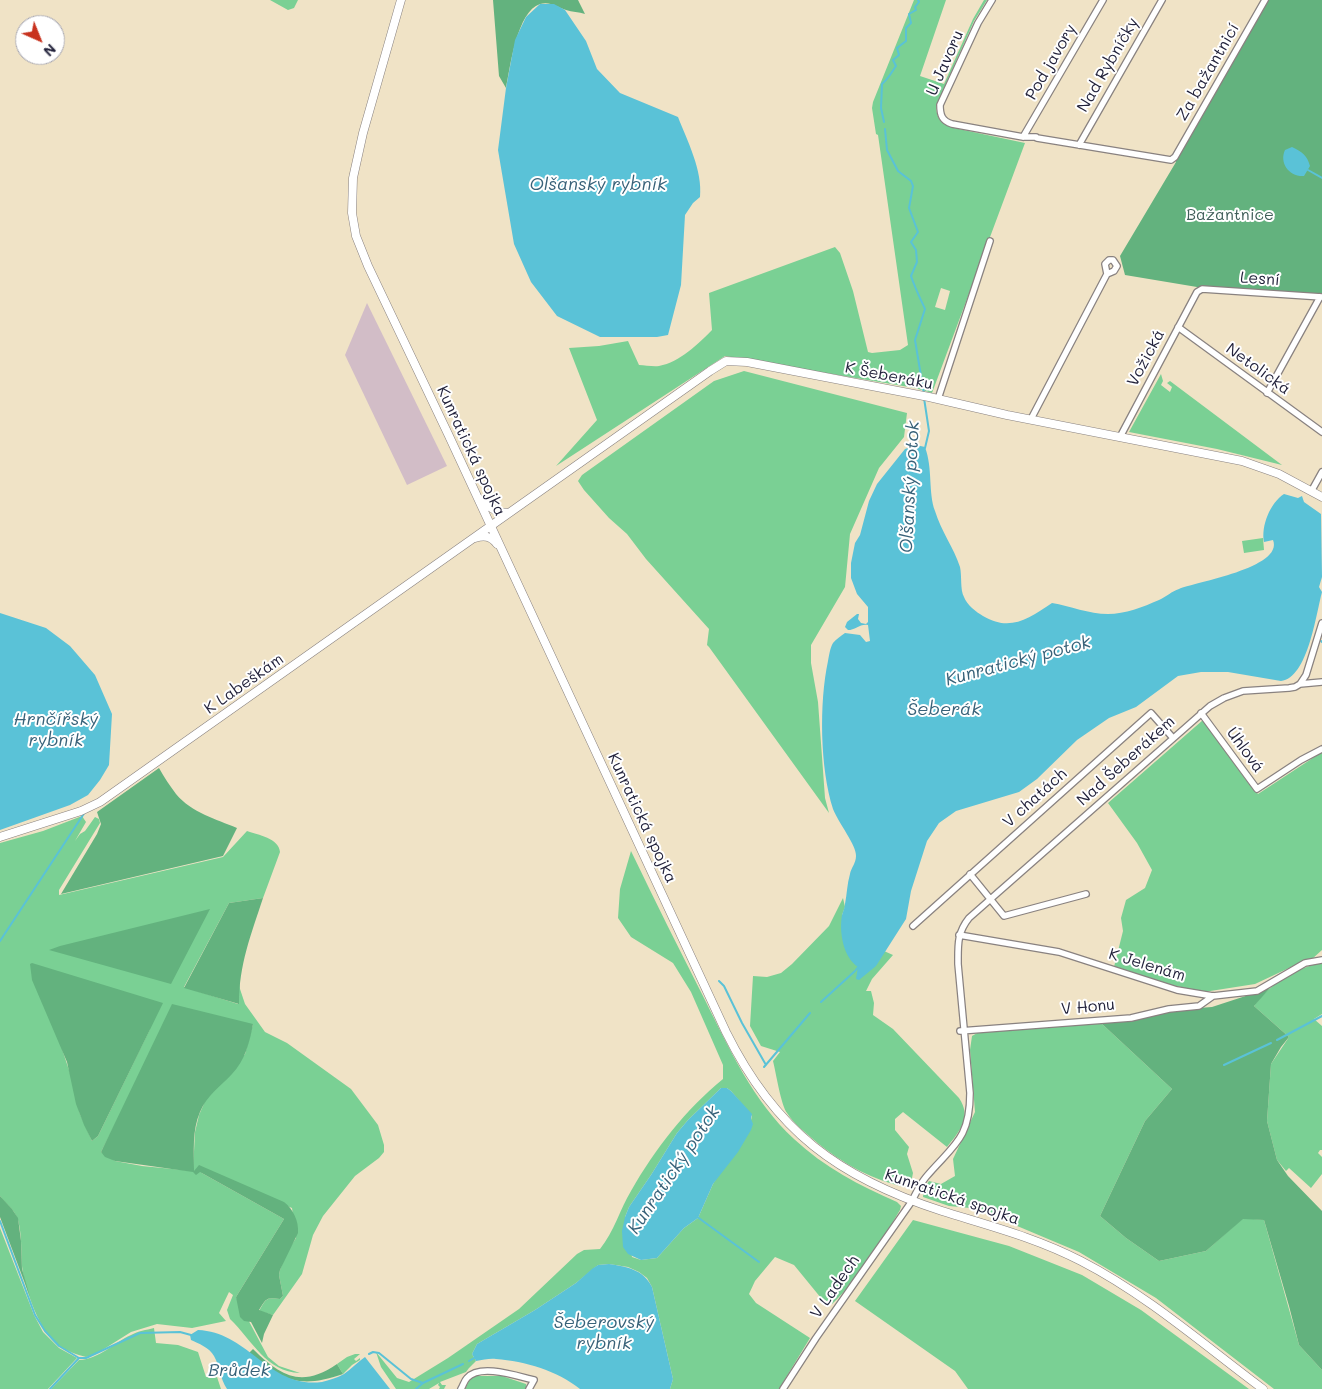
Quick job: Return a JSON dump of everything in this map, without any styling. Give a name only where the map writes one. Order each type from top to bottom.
[{"type":"main road","name":"Kunratická spojka","points":[[401,0],[366,124],[353,178],[353,225],[368,266],[699,974],[747,1071],[782,1118],[817,1150],[854,1175],[912,1201],[1016,1233],[1081,1261],[1157,1309],[1263,1389]]},
{"type":"main road","name":"K Šeberáku","points":[[490,526],[710,370],[726,361],[747,362],[926,396],[1254,464],[1312,490],[1322,497]]},
{"type":"main road","points":[[479,500],[498,512],[508,513]]},
{"type":"main road","name":"K Labeškám","points":[[0,837],[74,814],[100,802],[490,526]]},
{"type":"main road","points":[[470,540],[481,536],[490,537],[501,547]]},
{"type":"street","name":"U Javoru","points":[[992,0],[978,23],[940,105],[940,113],[944,120],[952,124],[1023,137]]},
{"type":"street","name":"Pod javory","points":[[1023,137],[1103,0]]},
{"type":"street","name":"Nad Rybníčky","points":[[1079,144],[1162,0]]},
{"type":"street","name":"Za bažantnicí","points":[[1079,144],[1171,160],[1175,157],[1265,0]]},
{"type":"street","points":[[1023,137],[1079,144]]},
{"type":"street","points":[[938,399],[990,241]]},
{"type":"street","points":[[1031,419],[1107,274]]},
{"type":"street","name":"Lesní","points":[[1197,292],[1205,289],[1321,297]]},
{"type":"street","name":"Vožická","points":[[1120,437],[1197,292]]},
{"type":"street","points":[[1267,393],[1321,297]]},
{"type":"street","name":"Netolická","points":[[1178,328],[1322,432]]},
{"type":"street","points":[[1312,490],[1322,472]]},
{"type":"street","points":[[1300,684],[1306,675],[1322,623]]},
{"type":"street","name":"Nad Šeberákem","points":[[959,935],[962,926],[990,899],[1210,706],[1234,693],[1251,690],[1295,688],[1300,684],[1322,682]]},
{"type":"street","name":"V chatách","points":[[913,926],[1151,713],[1172,738]]},
{"type":"street","name":"Úhlová","points":[[1201,713],[1257,789],[1301,760],[1322,749]]},
{"type":"street","points":[[970,874],[1004,916],[1086,894]]},
{"type":"street","points":[[912,1201],[926,1177],[954,1148],[967,1124],[970,1093],[958,964],[959,935]]},
{"type":"street","name":"K Jelenám","points":[[959,935],[1059,952],[1177,990],[1213,996],[1257,991],[1305,963],[1322,960]]},
{"type":"street","name":"V Honu","points":[[963,1030],[1131,1018],[1170,1008],[1199,1006],[1213,996]]},
{"type":"street","name":"V Ladech","points":[[783,1389],[816,1338],[912,1201]]},
{"type":"street","points":[[461,1389],[466,1378],[474,1373],[500,1371],[534,1380],[529,1389]]},
{"type":"shaded area","points":[[367,303],[447,466],[407,485],[345,355]]},
{"type":"green space","points":[[270,0],[298,0],[294,8],[288,10]]},
{"type":"green space","points":[[493,0],[578,0],[585,14],[568,11],[547,3],[540,4],[532,9],[520,28],[512,54],[506,88],[499,76]]},
{"type":"green space","points":[[914,0],[946,0],[920,76],[944,84],[973,19],[984,0],[987,0],[974,21],[936,106],[937,115],[943,123],[954,128],[1025,143],[932,393],[915,388],[725,356],[556,466],[597,420],[569,348],[599,346],[628,341],[639,365],[657,366],[667,364],[688,352],[712,330],[709,293],[835,247],[840,253],[853,291],[868,352],[900,350],[908,345],[878,135],[876,134],[872,108]],"holes":[[[941,288],[950,291],[945,310],[935,307]]]},
{"type":"green space","name":"Bažantnice","points":[[1265,0],[1322,0],[1322,296],[1306,293],[1203,288],[1125,275],[1120,256],[1176,162],[1175,157]]},
{"type":"green space","points":[[744,371],[907,413],[904,437],[879,468],[850,534],[845,587],[811,645],[811,663],[818,702],[825,798],[829,813],[707,645],[709,629],[646,559],[627,534],[609,518],[578,481],[582,475],[714,381]]},
{"type":"green space","points":[[1161,374],[1163,381],[1161,385],[1170,392],[1172,387],[1167,383],[1170,381],[1282,465],[1217,449],[1129,432]]},
{"type":"green space","points":[[1263,538],[1264,550],[1244,553],[1242,541]]},
{"type":"green space","points":[[1203,720],[1258,794],[1322,752],[1322,950],[1312,959],[1255,984],[1204,992],[1157,982],[1114,967],[1123,931],[1121,918],[1126,900],[1145,888],[1152,870],[1137,843],[1108,803]]},
{"type":"green space","points":[[159,768],[182,801],[205,815],[237,828],[223,856],[61,894],[97,834],[101,824],[97,812]]},
{"type":"green space","points":[[82,816],[86,822],[75,841],[95,817],[99,819],[100,823],[59,890],[59,895],[223,857],[247,831],[272,840],[279,847],[280,852],[263,898],[229,903],[184,987],[238,1004],[239,979],[245,1004],[265,1032],[287,1043],[351,1089],[378,1125],[384,1145],[384,1152],[355,1176],[323,1216],[313,1235],[302,1274],[273,1315],[259,1311],[267,1300],[272,1298],[280,1299],[283,1296],[279,1275],[280,1270],[287,1252],[296,1238],[292,1208],[200,1172],[284,1219],[236,1297],[268,1357],[279,1366],[300,1373],[278,1367],[260,1354],[230,1319],[227,1310],[233,1295],[229,1292],[219,1313],[226,1321],[192,1328],[157,1324],[131,1332],[96,1354],[86,1357],[58,1345],[51,1339],[39,1320],[23,1275],[21,1237],[17,1216],[0,1196],[0,843],[43,831]],"holes":[[[253,1024],[245,1054],[206,1099],[199,1115],[195,1132],[193,1171],[142,1166],[115,1161],[101,1152],[128,1099]],[[150,1029],[98,1136],[92,1141],[80,1114],[62,1049]]]},
{"type":"green space","points":[[631,851],[733,1056],[754,1092],[779,1124],[806,1149],[830,1167],[897,1202],[901,1206],[900,1210],[860,1272],[832,1304],[821,1298],[794,1265],[775,1257],[755,1281],[749,1294],[756,1303],[810,1338],[779,1389],[670,1389],[673,1379],[652,1287],[647,1278],[639,1272],[628,1267],[609,1264],[598,1265],[576,1283],[535,1310],[477,1344],[472,1354],[476,1361],[466,1372],[440,1382],[442,1385],[446,1385],[444,1389],[439,1389],[439,1383],[429,1389],[396,1389],[381,1367],[376,1352],[397,1378],[409,1382],[448,1358],[519,1309],[577,1254],[584,1250],[600,1249],[650,1160],[672,1130],[696,1103],[723,1079],[723,1065],[691,992],[673,963],[631,937],[618,918],[620,889]],"holes":[[[721,1088],[727,1088],[752,1116],[713,1184],[698,1218],[684,1228],[657,1258],[641,1260],[632,1257],[625,1217],[629,1207],[677,1133]]]},
{"type":"green space","points":[[263,898],[243,963],[239,1004],[184,988],[229,903]]},
{"type":"green space","points":[[843,898],[845,907],[842,915],[858,966],[864,971],[884,951],[893,955],[872,979],[866,991],[871,991],[874,1003],[873,1015],[893,1029],[959,1098],[963,1105],[963,1124],[947,1147],[903,1112],[895,1119],[895,1130],[909,1147],[907,1154],[913,1173],[910,1188],[883,1181],[847,1164],[825,1149],[796,1124],[785,1109],[773,1061],[780,1052],[761,1046],[750,1026],[753,976],[767,977],[781,973],[792,964],[829,926]]},
{"type":"green space","points":[[210,909],[171,984],[49,950],[60,946]]},
{"type":"green space","points":[[1322,962],[1322,1014],[1314,1019],[1322,1026],[1322,1150],[1318,1153],[1322,1157],[1322,1174],[1311,1188],[1289,1168],[1286,1171],[1277,1160],[1267,1121],[1271,1064],[1289,1037],[1254,1006],[1268,990],[1284,978]]},
{"type":"green space","points":[[32,963],[163,1003],[98,1136],[92,1141],[76,1104],[67,1062],[32,980],[30,964]]},
{"type":"green space","points":[[1270,988],[1254,1006],[1289,1037],[1271,1064],[1267,1121],[1277,1160],[1288,1176],[1322,1211],[1322,1370],[1299,1345],[1264,1220],[1243,1219],[1206,1251],[1159,1261],[1126,1238],[1100,1216],[1145,1121],[1172,1089],[1101,1023],[1172,1010],[1212,1007]]},
{"type":"green space","points":[[172,1004],[253,1024],[244,1057],[237,1069],[210,1096],[197,1119],[194,1171],[199,1165],[284,1202],[295,1216],[298,1224],[298,1233],[279,1275],[283,1296],[280,1299],[272,1298],[267,1300],[259,1310],[273,1315],[262,1343],[251,1322],[244,1321],[240,1317],[236,1297],[284,1219],[200,1172],[196,1175],[193,1172],[115,1161],[105,1157],[101,1152]]},
{"type":"green space","points":[[1101,1023],[1172,1089],[1145,1121],[1100,1216],[1126,1238],[1159,1261],[1206,1251],[1243,1218],[1264,1220],[1299,1345],[1322,1370],[1322,1389],[1274,1389],[1156,1298],[1079,1252],[991,1215],[970,1208],[949,1206],[923,1197],[924,1188],[929,1181],[941,1184],[955,1176],[953,1159],[975,1112],[970,1050],[972,1036],[979,1032]]},
{"type":"green space","points":[[0,1196],[18,1218],[22,1269],[30,1297],[0,1217]]},
{"type":"green space","points":[[913,1220],[1009,1246],[1082,1275],[1141,1310],[1249,1389],[968,1389],[955,1371],[855,1301]]},
{"type":"green space","points":[[0,1228],[34,1315],[43,1332],[59,1348],[77,1358],[48,1389],[0,1389]]},
{"type":"green space","points":[[154,1328],[156,1343],[178,1345],[198,1352],[206,1377],[217,1377],[221,1389],[51,1389],[79,1360],[93,1357],[124,1338]]},
{"type":"green space","points":[[253,1349],[273,1367],[292,1376],[313,1376],[337,1364],[343,1374],[315,1381],[292,1380],[261,1363],[249,1353]]},
{"type":"green space","points":[[355,1354],[360,1354],[354,1359],[356,1361],[360,1358],[360,1360],[343,1374],[337,1364]]},
{"type":"green space","points":[[474,1376],[502,1376],[526,1384],[527,1389],[465,1389],[470,1379]]},
{"type":"water","name":"Olšanský rybník","points":[[540,4],[554,4],[565,10],[586,41],[597,69],[620,93],[678,117],[690,146],[697,166],[700,197],[693,203],[685,215],[681,285],[668,335],[657,337],[600,337],[557,316],[531,282],[514,244],[498,150],[506,88],[515,40],[526,17]]},
{"type":"water","points":[[1292,147],[1304,154],[1309,162],[1310,166],[1304,176],[1290,172],[1284,164],[1283,155],[1285,150]]},
{"type":"water","name":"Šeberák","points":[[916,445],[925,447],[929,464],[933,504],[960,567],[964,597],[967,603],[975,610],[993,621],[1002,623],[1019,622],[1052,603],[1094,613],[1121,613],[1153,603],[1179,589],[1252,566],[1265,558],[1273,550],[1273,540],[1264,542],[1265,522],[1275,503],[1284,494],[1298,498],[1302,496],[1304,502],[1321,514],[1322,577],[1319,587],[1322,592],[1309,644],[1298,669],[1290,677],[1281,681],[1228,672],[1201,672],[1178,676],[1136,707],[1109,718],[1077,740],[1037,779],[1019,792],[956,811],[939,823],[927,841],[911,891],[906,919],[876,966],[859,980],[856,979],[858,967],[853,963],[846,951],[841,929],[849,878],[856,852],[835,814],[829,793],[823,755],[823,696],[830,650],[833,643],[845,633],[860,635],[866,642],[870,641],[868,625],[848,630],[845,627],[847,622],[857,614],[859,614],[858,619],[861,623],[866,624],[868,622],[868,607],[857,594],[851,578],[851,563],[855,543],[860,535],[869,501],[877,484],[905,449]]},
{"type":"water","name":"Hrnčířský rybník","points":[[0,613],[46,628],[70,646],[95,675],[112,714],[109,765],[88,795],[70,805],[0,830]]},
{"type":"water","points":[[721,1088],[727,1088],[731,1091],[752,1114],[753,1124],[751,1130],[738,1152],[713,1184],[698,1218],[684,1228],[657,1258],[641,1260],[628,1254],[623,1247],[622,1231],[629,1207],[677,1133]]},
{"type":"water","name":"Šeberovský rybník","points":[[609,1264],[634,1270],[644,1276],[652,1287],[673,1379],[670,1389],[580,1389],[562,1377],[530,1365],[494,1359],[476,1361],[472,1354],[477,1344],[535,1310],[576,1283],[598,1265]]},
{"type":"water","name":"Brůdek","points":[[198,1330],[216,1333],[231,1340],[273,1369],[287,1377],[304,1382],[322,1382],[339,1377],[365,1357],[390,1389],[227,1389],[212,1353],[204,1346],[191,1340],[190,1335]]},
{"type":"waterway","points":[[884,122],[881,108],[882,84],[896,66],[893,60],[899,55],[897,48],[906,41],[906,28],[911,23],[909,14],[916,10],[915,7],[919,2],[918,0]]},
{"type":"waterway","name":"Olšanský potok","points":[[885,129],[887,150],[898,171],[911,181],[913,186],[909,208],[918,232],[911,242],[916,250],[917,262],[911,276],[925,309],[915,340],[924,394]]},
{"type":"waterway","points":[[1308,170],[1322,178]]},
{"type":"waterway","name":"Olšanský potok","points":[[924,398],[929,431],[925,448]]},
{"type":"waterway","points":[[0,941],[85,812]]},
{"type":"waterway","name":"Kunratický potok","points":[[821,1002],[859,966]]},
{"type":"waterway","points":[[719,981],[724,986],[766,1065]]},
{"type":"waterway","name":"Kunratický potok","points":[[764,1067],[810,1013]]},
{"type":"waterway","points":[[1277,1040],[1322,1016]]},
{"type":"waterway","points":[[1224,1065],[1271,1043]]},
{"type":"waterway","points":[[696,1216],[759,1262]]},
{"type":"waterway","name":"Kunratický potok","points":[[0,1221],[35,1315],[45,1331],[59,1346],[79,1358],[86,1358],[140,1333],[180,1332],[191,1335]]},
{"type":"waterway","points":[[369,1354],[373,1352],[379,1353],[411,1379],[423,1383]]},
{"type":"waterway","name":"Kunratický potok","points":[[469,1361],[476,1357]]},
{"type":"waterway","points":[[50,1389],[79,1358]]},
{"type":"waterway","name":"Kunratický potok","points":[[416,1389],[423,1383],[463,1364]]}]
